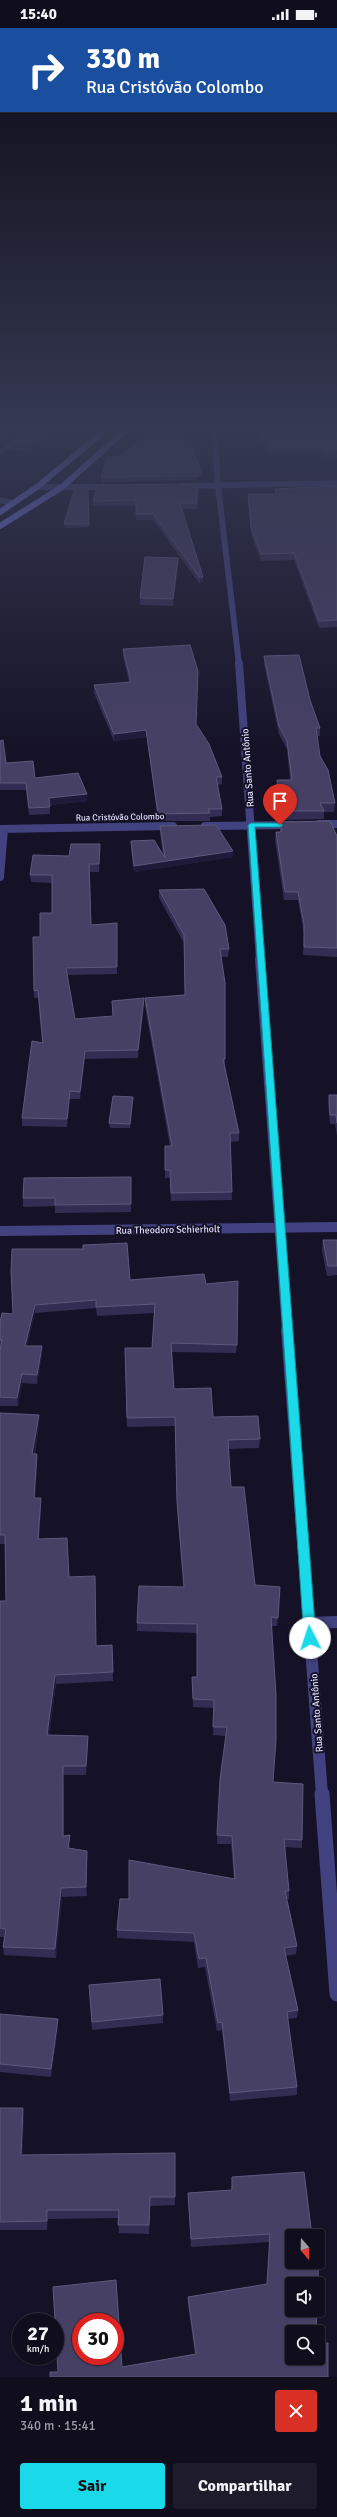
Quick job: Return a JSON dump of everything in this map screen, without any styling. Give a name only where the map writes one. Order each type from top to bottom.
[{"type":"street","name":"Rua Santo Antônio","points":[[224,537],[238,649],[279,1227],[337,1994]]},
{"type":"street","points":[[314,824],[337,824]]},
{"type":"street","points":[[196,826],[298,825]]},
{"type":"street","name":"Rua Cristóvão Colombo","points":[[2,829],[180,826]]},
{"type":"street","points":[[0,877],[2,829]]},
{"type":"street","name":"Rua Theodoro Schierholt","points":[[0,1231],[337,1227]]},
{"type":"street","points":[[309,1623],[337,1622]]},
{"type":"building","points":[[170,537],[190,537],[203,577],[200,578]]},
{"type":"building","points":[[255,537],[337,537],[337,620],[319,621],[294,553],[261,554]]},
{"type":"building","points":[[145,557],[178,558],[173,599],[140,598]]},
{"type":"building","points":[[190,645],[198,671],[196,724],[209,744],[222,777],[216,777],[222,809],[208,809],[210,813],[158,814],[146,730],[114,734],[94,685],[131,682],[123,649]]},
{"type":"building","points":[[299,655],[310,700],[320,728],[316,728],[320,756],[328,770],[335,803],[320,803],[324,811],[280,811],[277,780],[292,780],[287,741],[279,726],[264,656]]},
{"type":"building","points":[[3,740],[6,763],[33,761],[35,778],[78,773],[87,794],[49,798],[50,807],[29,808],[26,783],[0,783],[0,741]]},
{"type":"building","points":[[330,821],[337,836],[337,948],[304,947],[304,924],[298,892],[285,892],[276,832],[281,832],[281,822]]},
{"type":"building","points":[[216,825],[233,851],[134,866],[131,841],[154,840],[165,858],[160,826]]},
{"type":"building","points":[[71,844],[100,844],[99,864],[89,864],[91,925],[117,923],[117,967],[66,968],[75,1019],[113,1016],[112,1001],[144,998],[138,1050],[85,1051],[80,1092],[70,1091],[67,1119],[22,1118],[32,1041],[43,1043],[38,990],[34,991],[33,937],[40,937],[40,913],[52,913],[52,875],[30,875],[33,855],[69,856]]},
{"type":"building","points":[[204,889],[225,925],[229,949],[220,949],[225,983],[225,1059],[223,1059],[239,1133],[230,1133],[232,1192],[171,1193],[170,1170],[165,1170],[165,1146],[172,1146],[145,998],[185,995],[184,935],[159,890]]},
{"type":"building","points":[[329,1095],[337,1095],[337,1123],[336,1115],[330,1115]]},
{"type":"building","points":[[113,1096],[133,1097],[130,1124],[109,1123]]},
{"type":"building","points":[[131,1177],[131,1204],[55,1205],[55,1198],[23,1198],[24,1178]]},
{"type":"building","points":[[323,1240],[337,1240],[337,1266],[328,1266]]},
{"type":"building","points":[[127,1243],[130,1280],[204,1274],[206,1284],[238,1281],[237,1345],[171,1343],[174,1389],[211,1388],[213,1417],[258,1416],[260,1439],[228,1440],[231,1487],[244,1487],[255,1585],[280,1587],[278,1618],[271,1617],[276,1694],[276,1740],[273,1782],[303,1784],[302,1840],[284,1839],[289,1891],[285,1891],[297,1946],[284,1948],[298,2010],[287,2012],[297,2087],[230,2093],[222,2022],[218,2023],[206,1958],[199,1959],[194,1933],[117,1930],[120,1899],[129,1899],[129,1860],[235,1879],[232,1836],[217,1835],[220,1779],[227,1727],[213,1727],[214,1700],[193,1699],[192,1677],[197,1677],[197,1624],[137,1623],[139,1586],[184,1587],[177,1501],[175,1417],[127,1418],[125,1348],[152,1348],[155,1304],[96,1307],[96,1300],[35,1305],[25,1346],[42,1346],[37,1375],[22,1374],[17,1398],[0,1397],[0,1350],[2,1340],[0,1340],[0,1322],[2,1313],[13,1314],[11,1271],[12,1249],[83,1249],[83,1245]]},
{"type":"building","points":[[0,1413],[39,1415],[32,1454],[37,1454],[34,1498],[41,1498],[38,1539],[67,1538],[69,1577],[95,1576],[96,1646],[112,1645],[113,1672],[55,1675],[47,1735],[88,1736],[86,1766],[63,1766],[63,1836],[70,1835],[68,1848],[87,1851],[86,1887],[61,1888],[55,1949],[3,1947],[6,1929],[0,1928],[0,1601],[6,1601],[5,1535],[0,1535]]},
{"type":"building","points":[[160,1979],[163,2015],[92,2022],[89,1985]]},
{"type":"building","points":[[0,2014],[58,2019],[51,2069],[0,2064]]},
{"type":"building","points":[[0,2108],[23,2108],[21,2155],[175,2153],[175,2197],[150,2197],[149,2225],[118,2225],[119,2210],[47,2210],[47,2221],[0,2222]]},
{"type":"building","points":[[304,2172],[311,2229],[285,2229],[285,2269],[318,2269],[318,2277],[285,2277],[285,2317],[317,2317],[316,2325],[285,2325],[285,2365],[325,2365],[325,2343],[328,2343],[328,2377],[50,2377],[50,2372],[58,2372],[58,2365],[64,2365],[64,2313],[55,2313],[53,2287],[116,2280],[118,2313],[72,2313],[72,2365],[122,2365],[122,2367],[196,2354],[188,2297],[267,2284],[270,2234],[191,2239],[188,2193],[232,2190],[232,2177]]},
{"type":"route","points":[[280,825],[251,825],[310,1638]]}]
